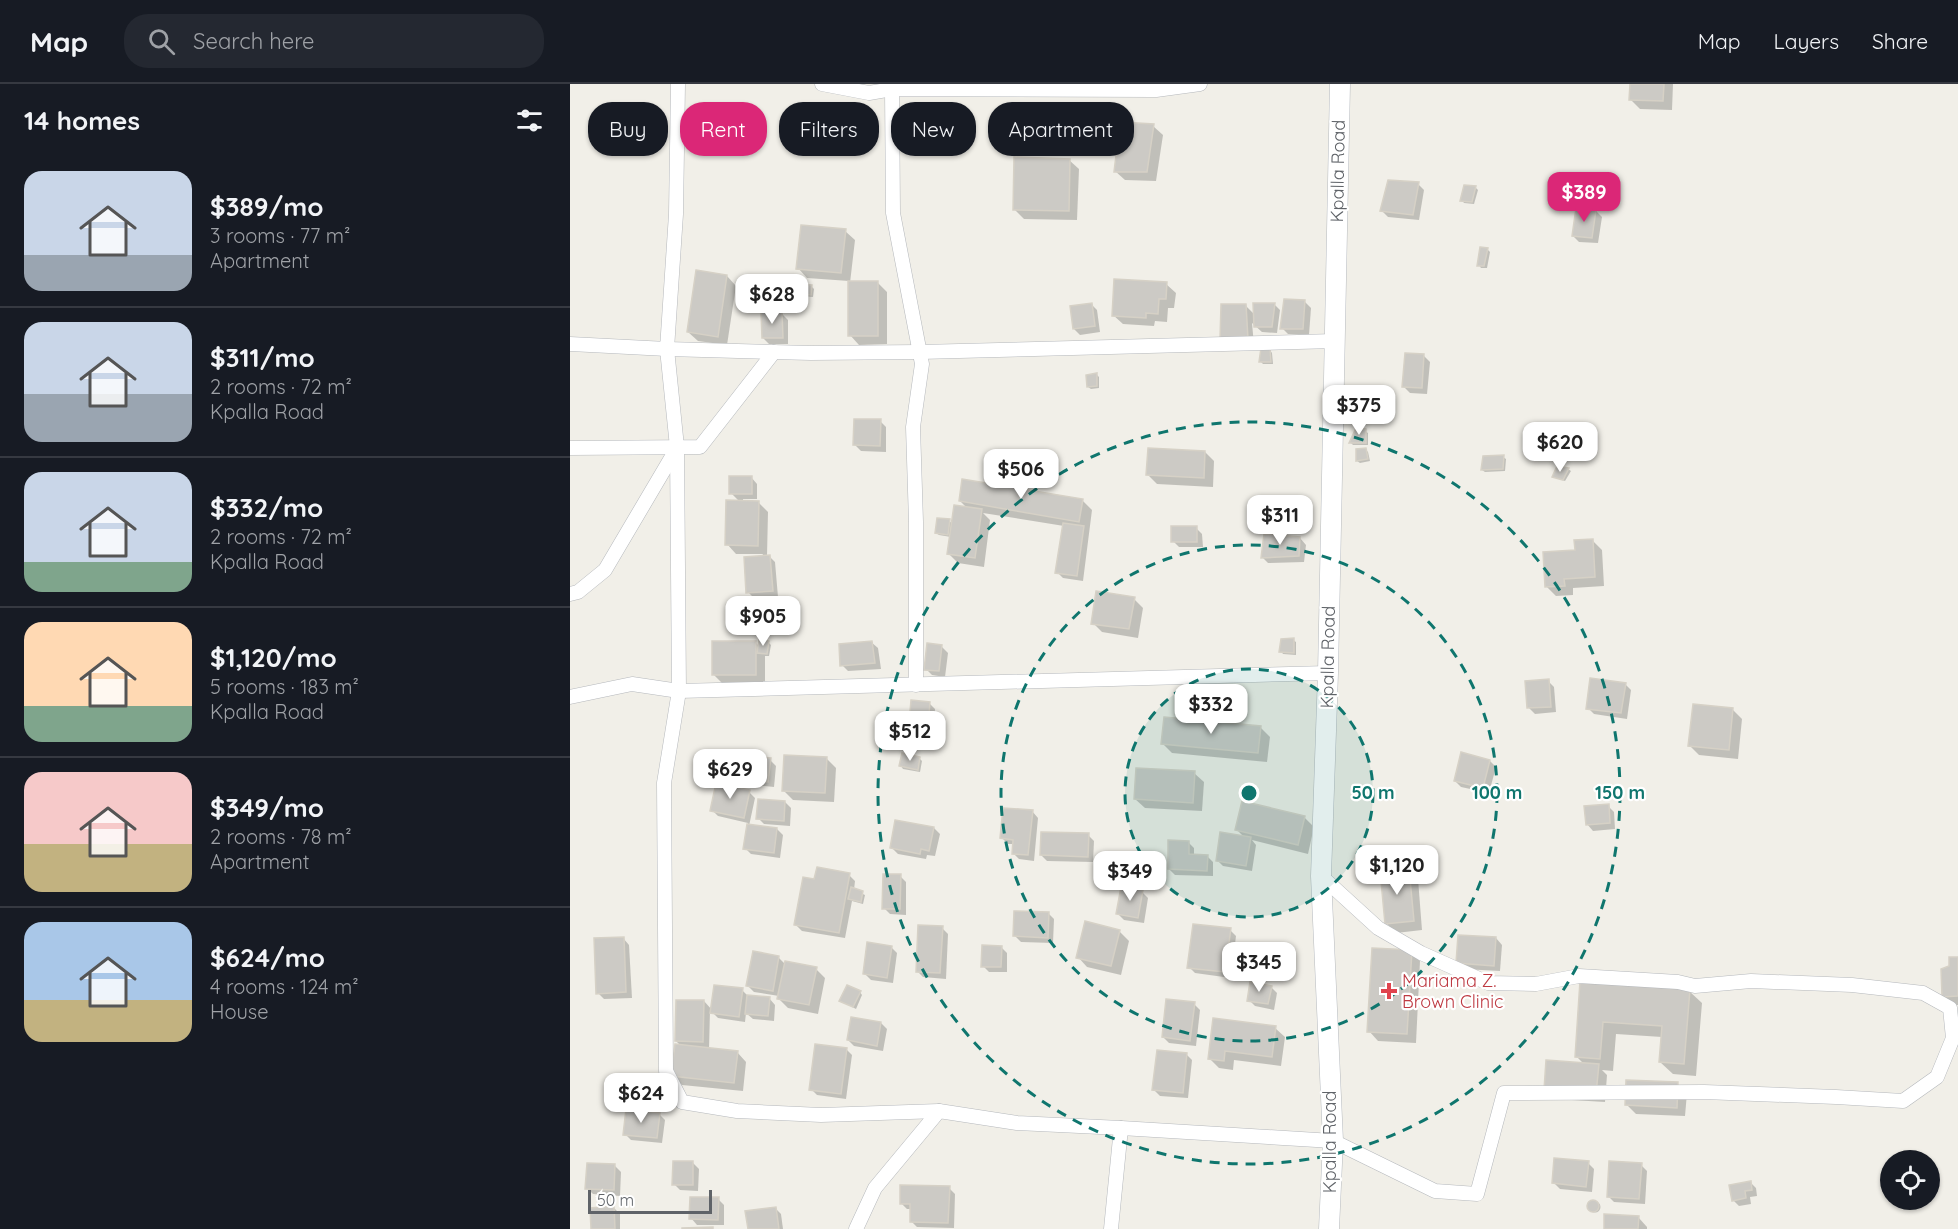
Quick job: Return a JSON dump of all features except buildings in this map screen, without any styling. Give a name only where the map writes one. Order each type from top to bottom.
[{"type":"street","points":[[678,84],[676,214],[667,349],[677,447],[679,692],[664,783],[666,1071],[682,1102],[737,1111],[820,1115],[939,1111],[1017,1123],[1333,1142],[1435,1191],[1477,1194],[1504,1093],[1704,1092],[1836,1096],[1902,1101],[1937,1077],[1953,1038],[1950,1008],[1923,993],[1852,986],[1751,981],[1695,986],[1678,982],[1578,976],[1536,984],[1488,983],[1421,953],[1378,928],[1321,876]]},
{"type":"street","points":[[822,84],[869,93],[892,89],[1156,90],[1200,84]]},
{"type":"street","name":"Kpalla Road","points":[[1329,1229],[1333,1142],[1321,876],[1328,673],[1340,84]]},
{"type":"street","points":[[892,89],[893,213],[922,364],[913,427],[916,522],[916,685]]},
{"type":"street","points":[[570,344],[774,352],[920,352],[1335,341]]},
{"type":"street","points":[[570,448],[700,447],[774,352]]},
{"type":"street","points":[[570,594],[578,592],[605,570],[677,447]]},
{"type":"street","points":[[570,697],[632,684],[679,692],[1328,673]]},
{"type":"street","points":[[856,1229],[875,1188],[939,1111]]},
{"type":"street","points":[[1111,1229],[1121,1128]]},
{"type":"place","name":"Mariama Z. Brown Clinic","points":[[1389,991]]}]
